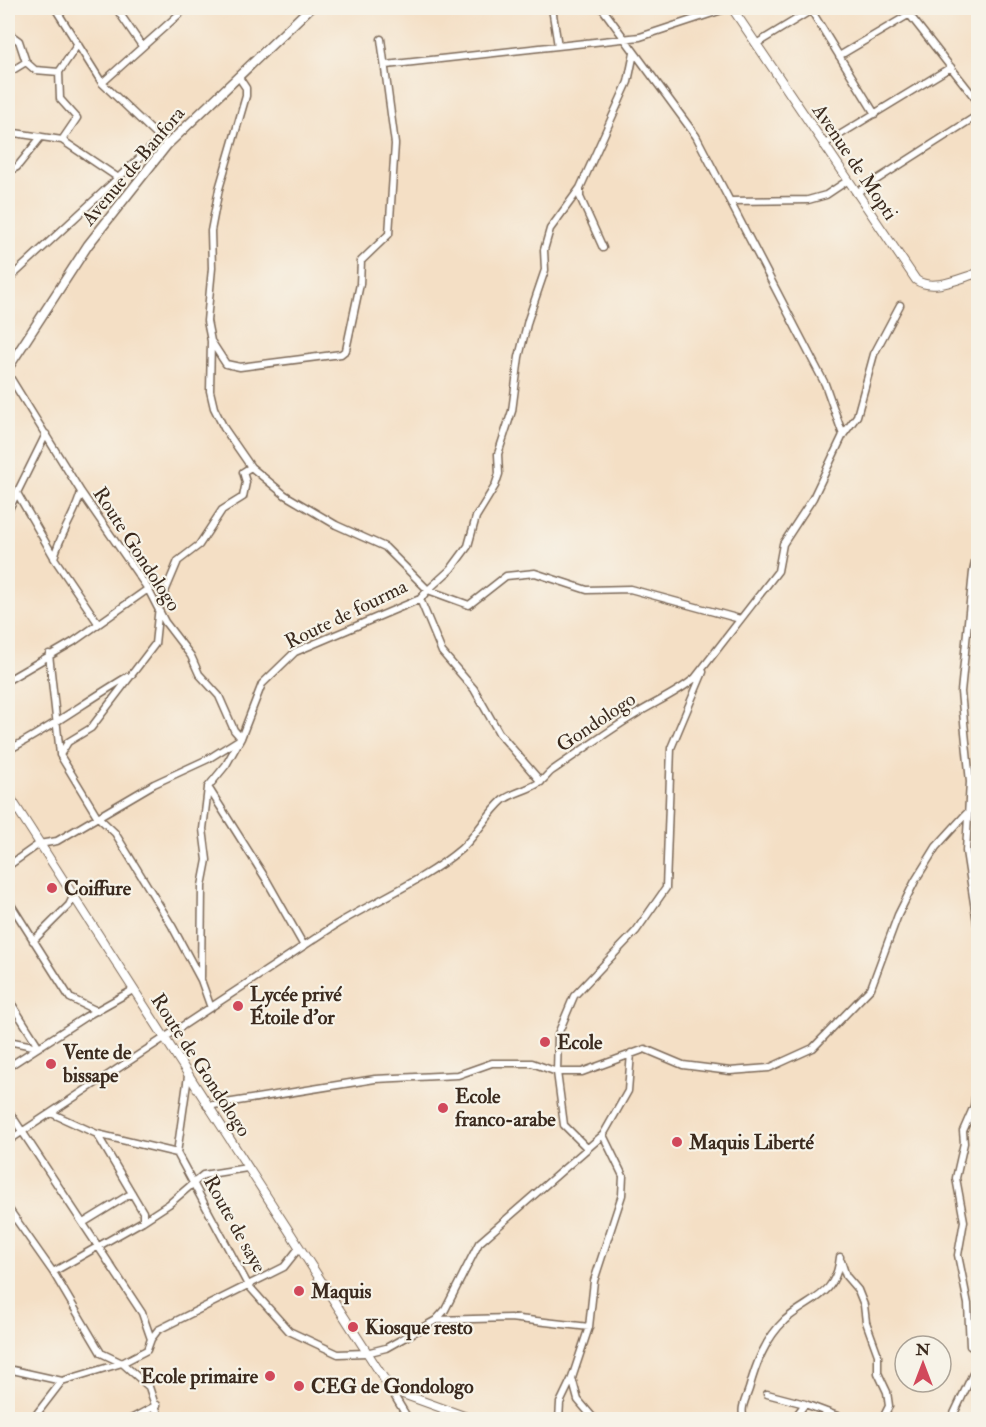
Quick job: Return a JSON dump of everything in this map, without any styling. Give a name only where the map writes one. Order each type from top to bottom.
[{"type":"main road","name":"Avenue de Banfora","points":[[8,368],[88,245],[163,143],[306,9]]},
{"type":"street","points":[[10,278],[117,177],[163,143],[102,83],[55,8]]},
{"type":"street","points":[[116,8],[142,46]]},
{"type":"street","points":[[171,8],[176,16]]},
{"type":"street","points":[[102,83],[186,8]]},
{"type":"street","points":[[552,8],[558,46]]},
{"type":"street","points":[[602,8],[696,136],[825,384],[843,435]]},
{"type":"street","points":[[386,65],[640,37],[730,8]]},
{"type":"street","name":"Avenue de Mopti","points":[[730,8],[916,280],[923,285],[978,273]]},
{"type":"street","points":[[840,56],[920,8]]},
{"type":"street","points":[[973,8],[978,14]]},
{"type":"street","points":[[756,45],[813,9],[875,114]]},
{"type":"street","points":[[909,14],[978,102]]},
{"type":"street","points":[[8,33],[19,41],[26,62],[35,70],[59,72]]},
{"type":"street","points":[[211,341],[226,364],[240,368],[341,354],[346,350],[360,284],[361,261],[389,234],[395,144],[381,39]]},
{"type":"street","points":[[62,140],[76,118],[60,99],[59,72],[78,44]]},
{"type":"street","points":[[238,75],[246,88],[246,96],[219,189],[211,231],[212,268],[207,321],[211,341],[210,391],[214,408],[224,428],[251,467],[285,495],[336,525],[385,547],[428,590],[451,569],[468,546],[476,517],[495,486],[499,474],[498,454],[512,411],[519,357],[528,320],[545,270],[544,250],[550,229],[580,188],[627,82],[634,53]]},
{"type":"street","points":[[8,73],[26,62]]},
{"type":"street","points":[[823,145],[951,67]]},
{"type":"street","points":[[856,194],[978,116]]},
{"type":"street","points":[[8,132],[62,140],[117,177]]},
{"type":"street","points":[[8,172],[17,167],[41,137]]},
{"type":"street","points":[[731,201],[808,200],[826,195],[847,181]]},
{"type":"street","points":[[580,188],[580,197],[603,248]]},
{"type":"street","points":[[8,268],[10,278]]},
{"type":"street","name":"Gondologo","points":[[8,1141],[304,946],[386,895],[414,883],[420,876],[463,847],[504,799],[541,782],[551,771],[569,761],[598,738],[635,714],[683,689],[706,664],[778,571],[783,544],[813,498],[843,435],[857,416],[874,354],[900,305]]},
{"type":"street","name":"Route Gondologo","points":[[8,374],[81,492],[159,606],[165,622],[187,650],[199,674],[219,696],[234,730],[241,738]]},
{"type":"street","points":[[8,511],[46,434]]},
{"type":"street","points":[[60,755],[68,742],[91,728],[155,644],[159,606],[178,561],[199,545],[222,510],[243,497],[246,482],[243,472],[251,467]]},
{"type":"street","points":[[54,558],[58,542],[78,503],[81,492]]},
{"type":"street","points":[[17,493],[54,558],[98,623]]},
{"type":"street","points":[[978,546],[973,572],[961,692],[969,756],[970,794],[966,814],[966,851],[978,929]]},
{"type":"street","name":"Route de fourma","points":[[208,787],[226,765],[241,738],[262,684],[295,652],[420,599],[428,590],[469,605],[506,576],[535,573],[587,590],[630,589],[741,619]]},
{"type":"street","points":[[8,680],[148,589]]},
{"type":"street","points":[[420,599],[442,652],[474,689],[499,732],[541,782]]},
{"type":"street","points":[[49,654],[60,755],[98,816],[115,833],[201,980],[211,1008]]},
{"type":"street","points":[[587,1148],[564,1125],[557,1072],[558,1034],[574,996],[636,931],[666,888],[671,748],[706,664]]},
{"type":"street","points":[[8,747],[12,748],[30,739],[77,706],[132,675]]},
{"type":"street","points":[[8,866],[39,844],[57,840],[154,784],[208,759],[241,738]]},
{"type":"street","points":[[208,787],[266,879],[304,946]]},
{"type":"street","points":[[201,980],[202,886],[207,860],[203,830],[208,787]]},
{"type":"street","name":"Route de Gondologo","points":[[8,794],[388,1385]]},
{"type":"street","points":[[207,1106],[375,1079],[458,1075],[492,1064],[532,1064],[557,1072],[582,1072],[645,1049],[683,1065],[730,1071],[769,1068],[813,1048],[870,988],[898,915],[915,881],[936,847],[966,814]]},
{"type":"street","points":[[33,941],[69,905],[74,895]]},
{"type":"street","points":[[8,900],[70,998],[97,1011]]},
{"type":"street","points":[[8,1067],[133,990]]},
{"type":"street","points":[[8,998],[39,1047]]},
{"type":"street","points":[[8,1041],[39,1047]]},
{"type":"street","points":[[436,1320],[445,1310],[479,1243],[603,1135],[628,1091],[631,1053]]},
{"type":"street","points":[[51,1113],[97,1134],[177,1153],[188,1076]]},
{"type":"street","points":[[978,1076],[974,1106],[963,1131],[964,1143],[956,1178],[964,1221],[958,1255],[968,1304],[970,1346],[978,1351]]},
{"type":"street","points":[[8,1110],[142,1313],[151,1339]]},
{"type":"street","points":[[97,1134],[143,1212],[143,1221]]},
{"type":"street","points":[[559,1419],[560,1404],[572,1378],[589,1327],[594,1281],[622,1195],[623,1176],[603,1135]]},
{"type":"street","name":"Route de saye","points":[[177,1153],[248,1285],[289,1331],[338,1354],[366,1353],[386,1348],[436,1320]]},
{"type":"street","points":[[53,1272],[143,1221],[169,1204],[203,1175],[247,1168]]},
{"type":"street","points":[[83,1223],[132,1193]]},
{"type":"street","points":[[8,1208],[53,1272],[101,1353],[122,1363],[149,1387],[160,1419]]},
{"type":"street","points":[[8,1369],[62,1381],[122,1363],[147,1350],[158,1330],[284,1267],[299,1248]]},
{"type":"street","points":[[744,1419],[741,1410],[757,1360],[785,1321],[812,1304],[833,1283],[839,1273],[840,1257],[846,1276],[858,1290],[864,1305],[866,1322],[878,1355],[878,1373],[887,1392],[889,1406],[882,1419]]},
{"type":"street","points":[[436,1320],[510,1318],[589,1327]]},
{"type":"street","points":[[951,1419],[978,1363]]},
{"type":"street","points":[[572,1378],[578,1400],[595,1419]]},
{"type":"street","points":[[32,1419],[62,1381]]},
{"type":"street","points":[[388,1385],[409,1419]]},
{"type":"street","points":[[388,1385],[410,1397],[475,1419]]},
{"type":"street","points":[[766,1394],[805,1404],[848,1419]]},
{"type":"street","points":[[793,1419],[805,1404]]},
{"type":"street","points":[[129,1419],[157,1405]]},
{"type":"place","name":"Coiffure","points":[[52,888]]},
{"type":"place","name":"Lycée privé Étoile d'or","points":[[238,1006]]},
{"type":"place","name":"Ecole","points":[[545,1042]]},
{"type":"place","name":"Vente de bissape","points":[[51,1064]]},
{"type":"place","name":"Ecole franco-arabe","points":[[443,1108]]},
{"type":"place","name":"Maquis Liberté","points":[[677,1142]]},
{"type":"place","name":"Maquis","points":[[299,1291]]},
{"type":"place","name":"Kiosque resto","points":[[353,1327]]},
{"type":"place","name":"Ecole primaire","points":[[270,1376]]},
{"type":"place","name":"CEG de Gondologo","points":[[299,1386]]}]
